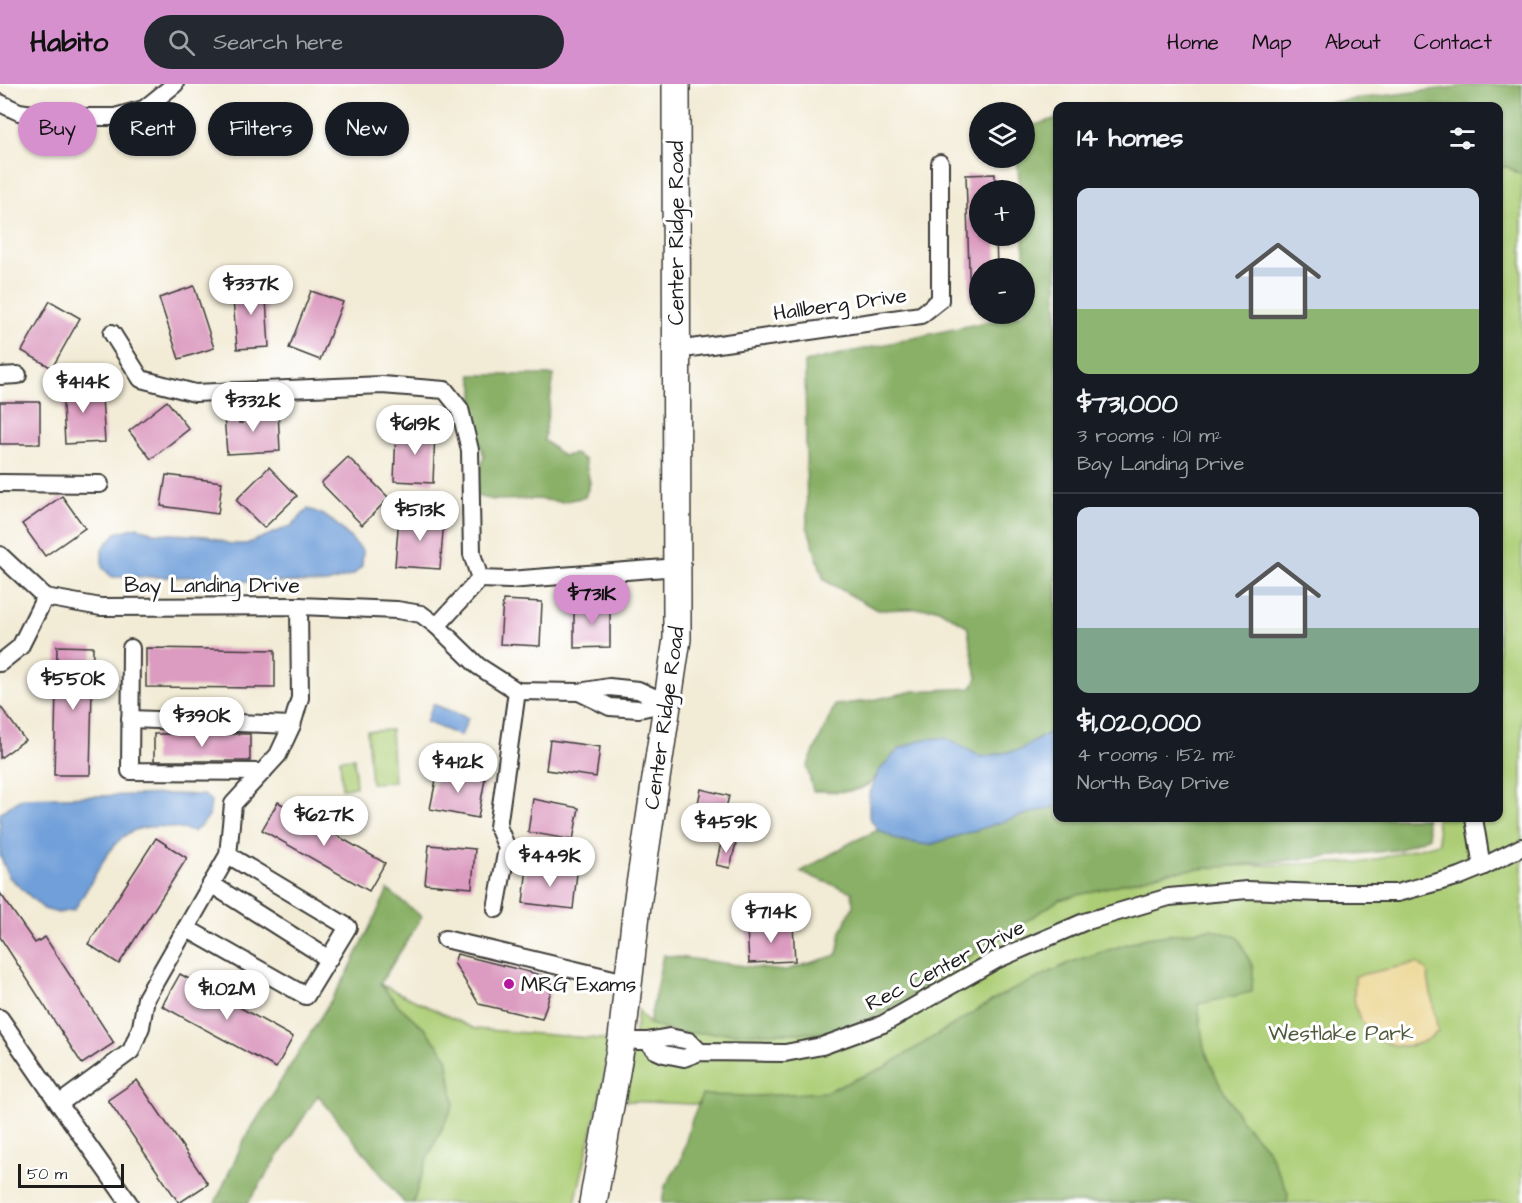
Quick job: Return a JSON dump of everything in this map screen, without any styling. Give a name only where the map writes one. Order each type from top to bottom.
[{"type":"main road","name":"Center Ridge Road","points":[[594,1203],[634,1040],[630,983],[637,905],[677,639],[676,84]]},
{"type":"street","points":[[0,103],[19,112],[53,117],[115,117],[144,109],[175,84]]},
{"type":"street","name":"Hallberg Drive","points":[[677,350],[921,315],[940,300],[940,163]]},
{"type":"street","points":[[112,333],[141,379],[195,393],[382,386],[445,390],[460,409],[470,450],[472,554],[480,579]]},
{"type":"street","points":[[0,376],[18,375]]},
{"type":"street","points":[[0,483],[100,484]]},
{"type":"street","points":[[0,555],[45,597],[20,647],[0,663]]},
{"type":"street","points":[[437,626],[480,579],[509,580],[678,567]]},
{"type":"street","name":"Bay Landing Drive","points":[[45,597],[100,607],[299,606],[397,610],[421,614],[437,626],[478,666],[517,691]]},
{"type":"street","points":[[59,1104],[131,1051],[141,1027],[146,998],[228,855],[233,804],[278,755],[292,724],[300,698],[299,606]]},
{"type":"street","points":[[130,648],[130,771],[262,772]]},
{"type":"street","points":[[496,909],[507,848],[498,827],[517,691],[579,692],[610,707],[639,709],[667,703]]},
{"type":"street","points":[[130,719],[292,724]]},
{"type":"street","points":[[1475,822],[1482,867]]},
{"type":"street","name":"Rec Center Drive","points":[[634,1040],[669,1037],[689,1041],[700,1052],[785,1053],[822,1046],[883,1024],[996,960],[1084,922],[1169,897],[1247,890],[1397,893],[1460,876],[1522,847]]},
{"type":"street","points":[[186,928],[306,996],[348,927],[228,855]]},
{"type":"street","points":[[211,884],[329,959]]},
{"type":"street","points":[[445,939],[630,983]]},
{"type":"street","points":[[0,1018],[129,1203]]},
{"type":"green space","points":[[1471,85],[1522,85],[1522,175],[1503,166],[1503,102],[1333,102]]},
{"type":"green space","points":[[1053,119],[1053,730],[1020,750],[879,771],[867,785],[851,791],[813,791],[807,767],[835,705],[868,701],[914,691],[972,688],[977,678],[967,626],[937,608],[877,610],[824,580],[807,526],[805,362],[976,324],[1035,324],[1035,258],[1024,258],[1024,246],[1035,246],[1035,180],[1019,180],[1018,168],[1035,168],[1035,125]]},
{"type":"green space","name":"Westlake Park","points":[[1503,166],[1522,175],[1522,1203],[977,1203],[775,1108],[626,1101],[638,1010],[649,1024],[970,938],[1116,869],[1365,862],[1439,843],[1436,822],[1503,822]]},
{"type":"green space","points":[[471,375],[554,375],[544,440],[563,456],[575,454],[585,460],[590,483],[585,497],[561,502],[537,499],[494,500],[476,496],[477,480],[484,456],[474,426],[474,387]]},
{"type":"green space","points":[[391,730],[394,782],[371,783],[367,731]]},
{"type":"green space","points":[[354,758],[356,787],[342,788],[340,759]]},
{"type":"green space","points":[[1053,807],[1053,822],[1427,822],[1429,837],[1398,850],[1168,872],[1059,900],[882,1013],[830,1033],[675,1033],[649,1024],[663,955],[783,971],[837,955],[841,931],[853,906],[852,892],[800,872],[852,842],[878,830],[898,840],[929,845]]},
{"type":"green space","points":[[388,890],[422,917],[380,984],[399,1006],[426,1030],[447,1057],[454,1104],[426,1161],[413,1203],[404,1203],[318,1095],[248,1203],[215,1203],[244,1140],[346,976]]},
{"type":"green space","points":[[1211,929],[1238,937],[1253,968],[1252,992],[1198,1004],[1204,1048],[1220,1085],[1242,1121],[1268,1150],[1288,1193],[1287,1203],[662,1203],[665,1186],[680,1163],[691,1122],[702,1095],[756,1096],[825,1092],[885,1067],[998,997],[1071,962],[1146,938]]},
{"type":"green space","points":[[380,984],[475,1029],[613,1040],[575,1203],[413,1203],[426,1161],[454,1104],[447,1057],[426,1030],[399,1006]]},
{"type":"sand","points":[[1417,963],[1427,971],[1438,1032],[1424,1041],[1411,1045],[1389,1044],[1371,1033],[1358,1015],[1354,1001],[1355,976]]},
{"type":"water","points":[[308,509],[331,520],[363,551],[362,566],[353,575],[327,583],[231,581],[192,577],[112,577],[102,567],[102,549],[116,533],[137,527],[154,533],[207,536],[230,544],[246,544],[291,526]]},
{"type":"water","points":[[433,704],[468,718],[461,736],[426,722]]},
{"type":"water","points":[[1053,730],[1053,807],[929,845],[898,840],[878,830],[869,817],[869,795],[879,771],[899,749],[924,739],[945,738],[982,757],[1020,750]]},
{"type":"water","points":[[204,795],[211,801],[209,817],[194,832],[167,827],[146,827],[130,832],[107,855],[74,910],[58,913],[44,909],[9,877],[0,855],[0,813],[22,798]]},
{"type":"building","points":[[995,174],[995,180],[969,180],[969,246],[996,246],[997,258],[969,258],[969,270],[966,175]]},
{"type":"building","points":[[265,283],[269,347],[237,349],[232,286]]},
{"type":"building","points":[[194,286],[214,348],[179,359],[159,298]]},
{"type":"building","points":[[311,291],[343,302],[320,360],[289,348]]},
{"type":"building","points":[[50,301],[80,318],[52,368],[22,351]]},
{"type":"building","points":[[101,383],[105,442],[65,444],[62,386]]},
{"type":"building","points":[[167,401],[189,429],[151,459],[129,431]]},
{"type":"building","points":[[0,402],[40,402],[40,444],[0,444]]},
{"type":"building","points":[[278,411],[280,451],[227,454],[224,415],[236,414],[239,423],[242,423],[241,414]]},
{"type":"building","points":[[396,429],[435,430],[433,483],[394,481]]},
{"type":"building","points":[[348,457],[389,498],[362,525],[321,483]]},
{"type":"building","points":[[269,467],[297,496],[264,528],[236,500]]},
{"type":"building","points":[[166,475],[222,482],[218,514],[161,506]]},
{"type":"building","points":[[62,496],[85,528],[45,556],[22,524]]},
{"type":"building","points":[[399,516],[444,519],[440,569],[395,566]]},
{"type":"building","points":[[503,600],[542,602],[540,646],[500,644]]},
{"type":"building","points":[[574,604],[610,604],[610,647],[574,648]]},
{"type":"building","points":[[57,646],[93,647],[90,775],[54,775]]},
{"type":"building","points":[[146,648],[275,650],[275,688],[146,687]]},
{"type":"building","points":[[0,706],[25,740],[0,758]]},
{"type":"building","points":[[154,734],[250,734],[250,761],[154,761]]},
{"type":"building","points":[[550,740],[600,747],[596,777],[546,770]]},
{"type":"building","points":[[438,770],[485,779],[478,818],[430,809]]},
{"type":"building","points":[[701,789],[729,796],[724,816],[704,811],[705,808],[699,806]]},
{"type":"building","points":[[533,799],[579,808],[573,840],[528,832]]},
{"type":"building","points":[[278,802],[385,863],[369,891],[262,830]]},
{"type":"building","points":[[156,838],[187,858],[119,964],[88,944]]},
{"type":"building","points":[[722,839],[736,843],[730,868],[716,865]]},
{"type":"building","points":[[429,845],[475,849],[472,888],[425,884]]},
{"type":"building","points":[[527,867],[577,873],[573,909],[523,903]]},
{"type":"building","points":[[0,893],[35,943],[45,937],[114,1043],[82,1064],[0,937]]},
{"type":"building","points":[[770,924],[770,927],[793,925],[795,961],[749,963],[747,928],[753,928],[753,925]]},
{"type":"building","name":"MRG Exams","points":[[457,954],[553,978],[542,1019],[479,1004],[454,963]]},
{"type":"building","points":[[180,974],[293,1037],[276,1068],[162,1006]]},
{"type":"building","points":[[137,1080],[208,1184],[179,1203],[108,1100]]},
{"type":"place","name":"MRG Exams","points":[[509,984]]}]
